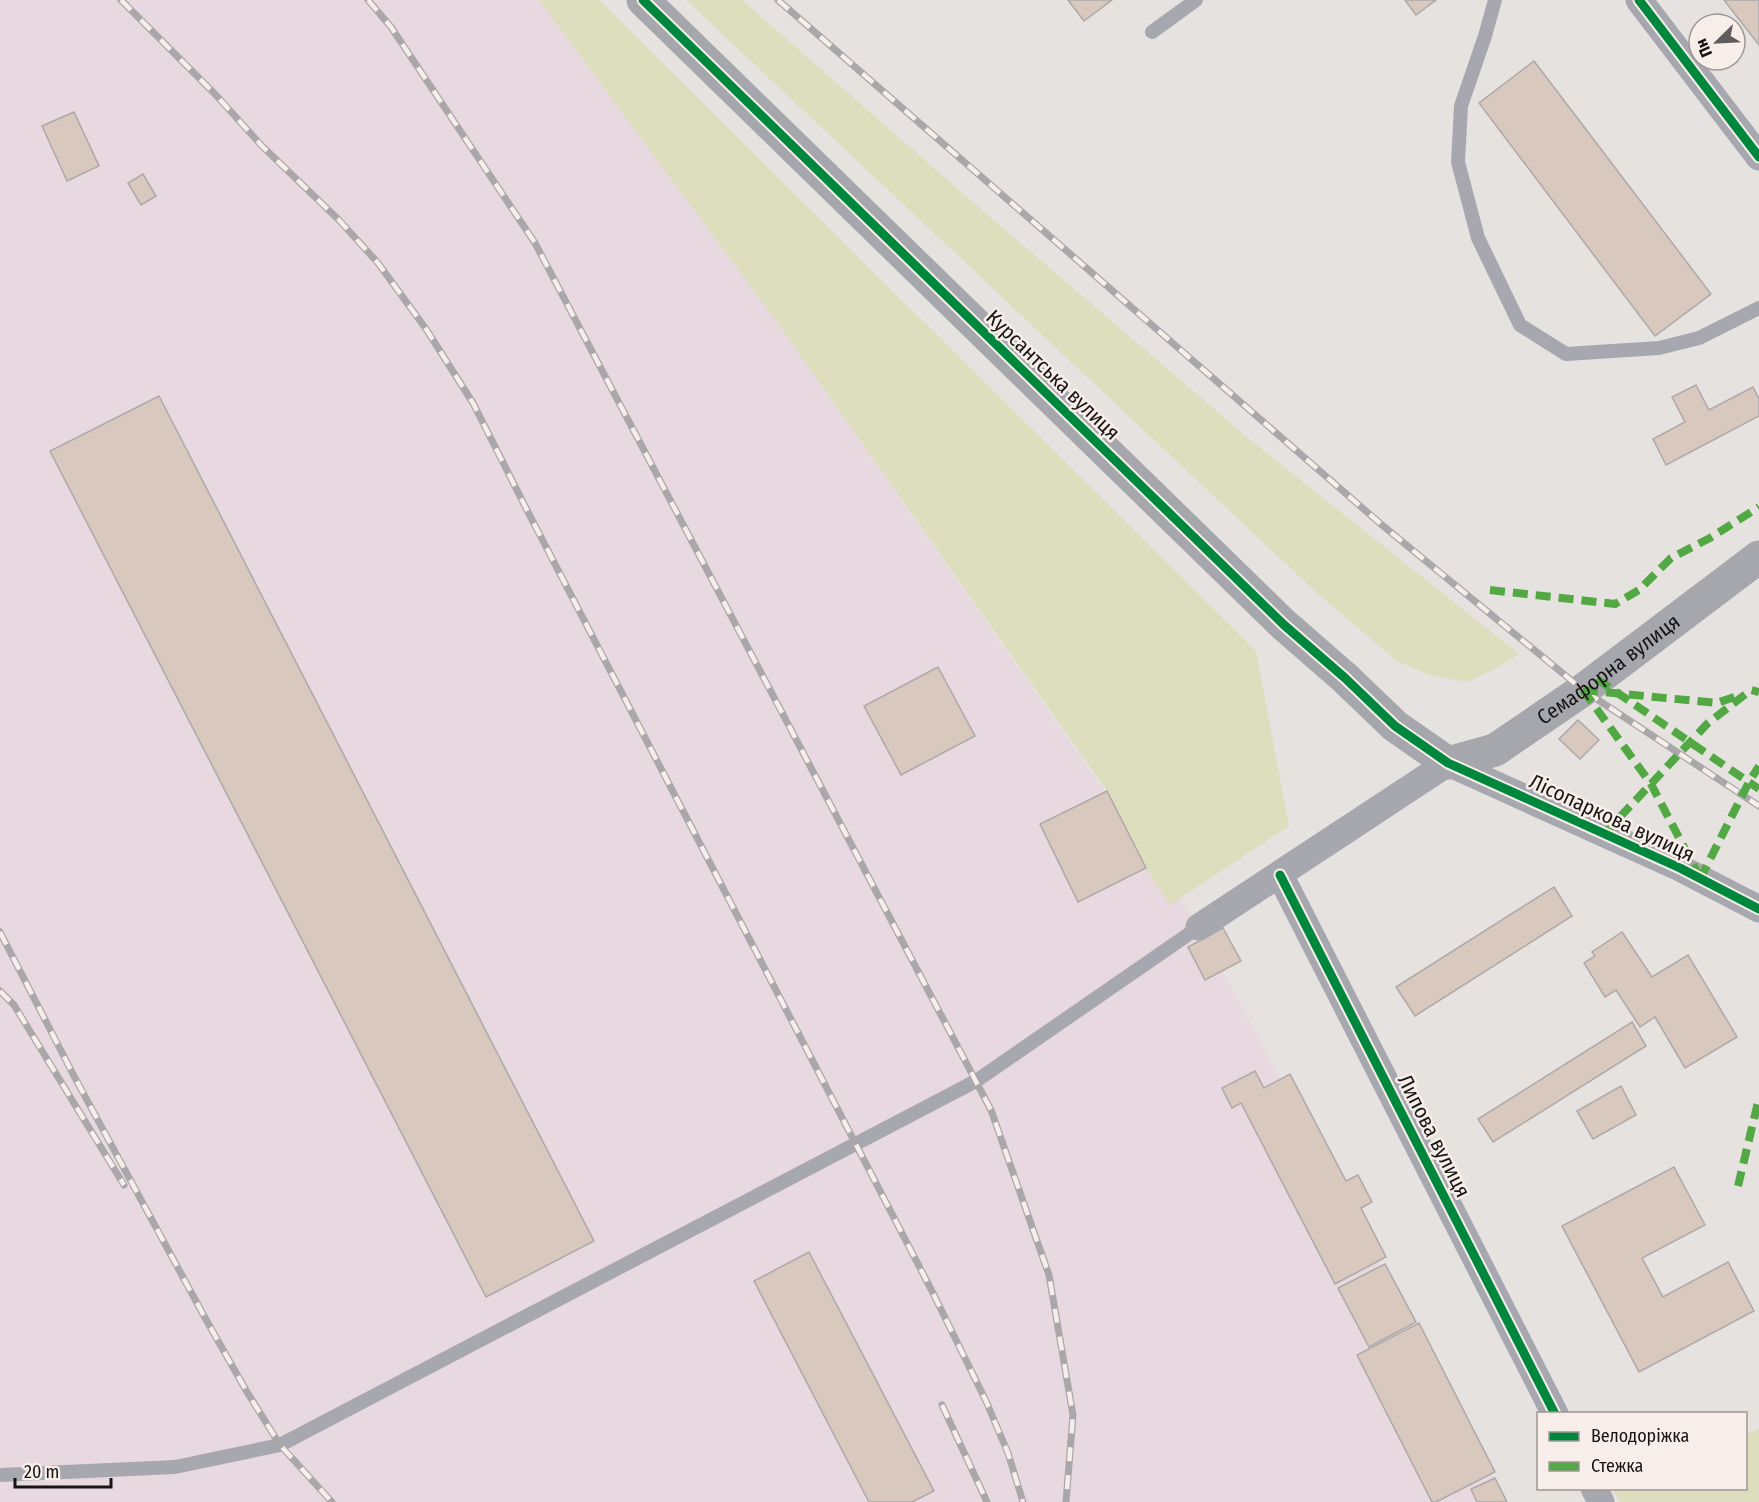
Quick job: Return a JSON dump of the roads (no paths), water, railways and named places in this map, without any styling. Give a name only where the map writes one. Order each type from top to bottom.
[{"type":"street","name":"Курсантська вулиця","points":[[643,0],[1283,624],[1345,678],[1395,726],[1448,763]]},
{"type":"street","points":[[1639,0],[1759,157]]},
{"type":"street","name":"Семафорна вулиця","points":[[1448,763],[1495,750],[1583,690],[1759,557]]},
{"type":"street","points":[[1199,927],[1448,763]]},
{"type":"street","name":"Лісопаркова вулиця","points":[[1448,763],[1680,868],[1759,909]]},
{"type":"street","name":"Липова вулиця","points":[[1280,875],[1554,1412]]},
{"type":"lane","points":[[1152,32],[1196,0]]},
{"type":"lane","points":[[1495,0],[1461,106],[1458,162],[1478,238],[1520,325],[1566,354],[1659,348],[1699,338],[1759,308]]},
{"type":"lane","points":[[0,1475],[175,1467],[280,1445],[976,1081],[1199,927]]},
{"type":"railway","points":[[121,0],[215,94],[262,146],[339,220],[378,263],[426,329],[473,403],[933,1293],[986,1401],[1008,1453],[1023,1502]]},
{"type":"railway","points":[[368,0],[391,27],[535,243],[991,1110],[1049,1275],[1073,1415],[1066,1502]]},
{"type":"railway","points":[[778,0],[1382,525],[1583,690],[1759,806]]},
{"type":"railway","points":[[0,932],[74,1076],[247,1392],[280,1445],[332,1502]]},
{"type":"railway","points":[[0,991],[14,1005],[124,1185]]},
{"type":"railway","points":[[942,1405],[987,1502]]}]
